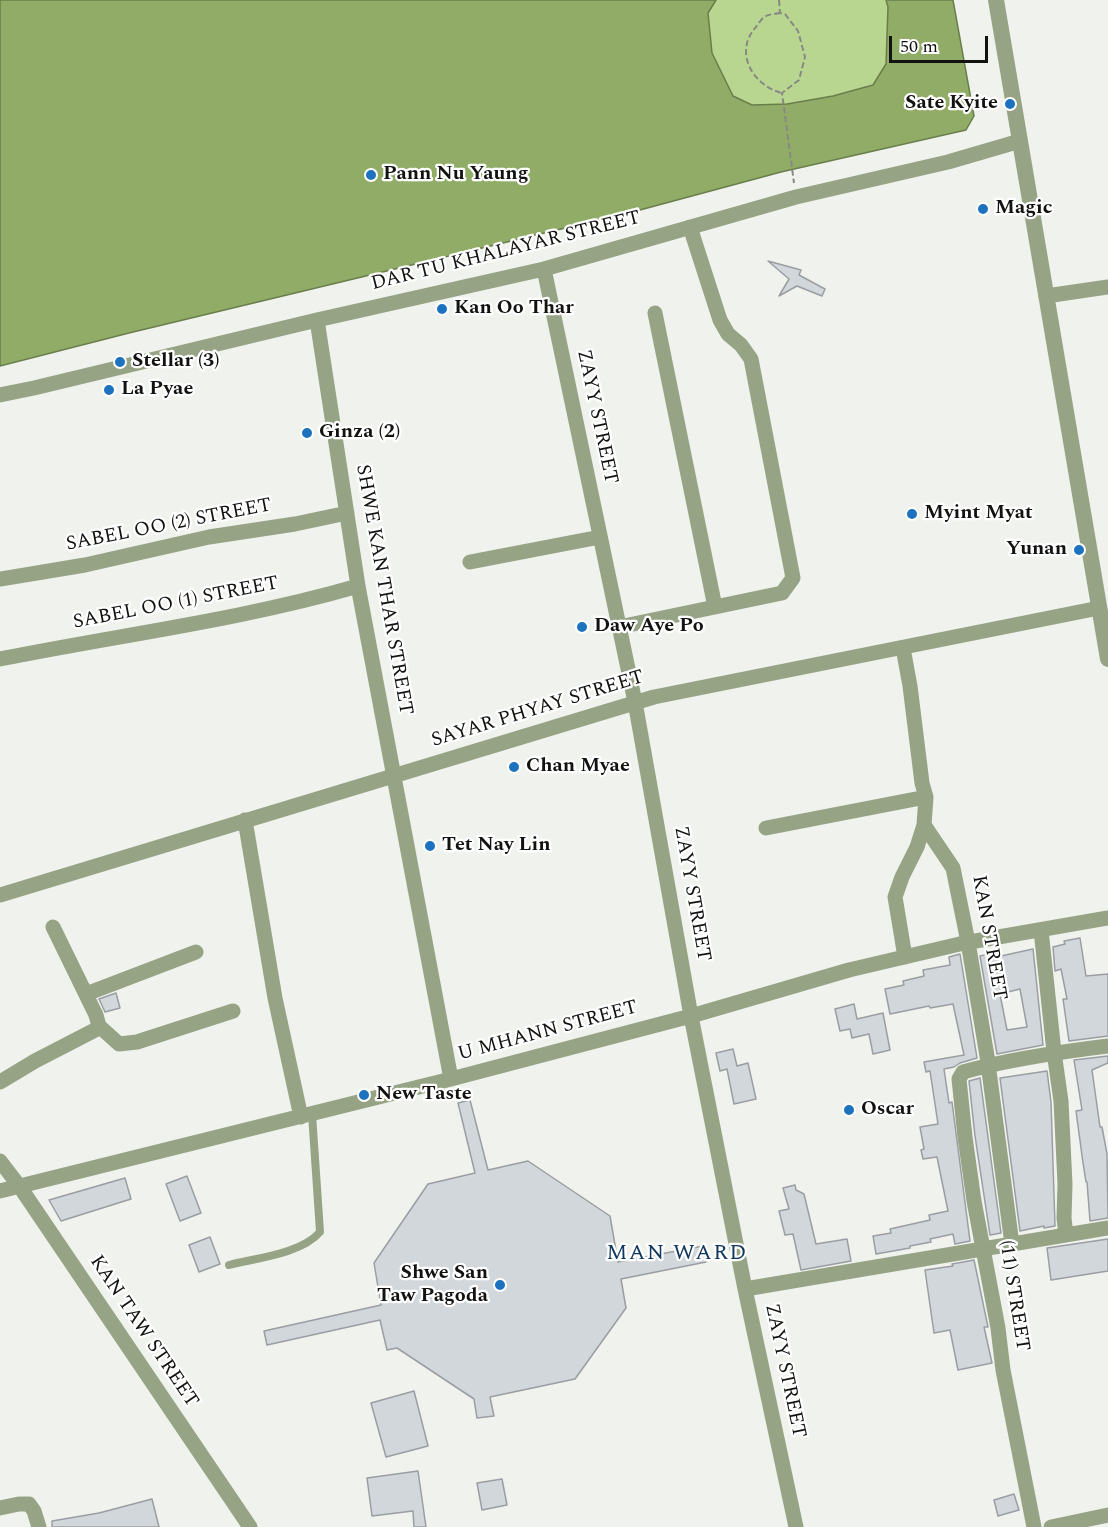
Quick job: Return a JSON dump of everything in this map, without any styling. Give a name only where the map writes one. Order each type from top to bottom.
[{"type":"street","points":[[996,0],[1108,659]]},
{"type":"street","name":"DAR TU KHALAYAR STREET","points":[[0,395],[544,269],[796,197],[948,162],[1020,141]]},
{"type":"street","points":[[619,627],[782,593],[793,578],[751,359],[741,345],[728,334],[720,320],[690,227]]},
{"type":"street","name":"ZAYY STREET","points":[[544,269],[635,702],[691,1016],[745,1289],[796,1527]]},
{"type":"street","points":[[1046,296],[1108,287]]},
{"type":"street","points":[[655,313],[715,607]]},
{"type":"street","name":"SHWE KAN THAR STREET","points":[[316,320],[358,586],[451,1079]]},
{"type":"street","name":"SABEL OO (2) STREET","points":[[0,579],[86,565],[209,537],[296,524],[347,513]]},
{"type":"street","points":[[470,562],[600,537]]},
{"type":"street","name":"SABEL OO (1) STREET","points":[[0,659],[63,646],[165,630],[316,598],[358,586]]},
{"type":"street","name":"SAYAR PHYAY STREET","points":[[0,895],[635,702],[708,685],[1099,608]]},
{"type":"street","points":[[903,648],[922,783],[926,797],[924,825],[895,897],[905,957]]},
{"type":"street","points":[[766,828],[926,797]]},
{"type":"street","points":[[245,820],[275,998],[307,1115]]},
{"type":"street","name":"KAN STREET","points":[[924,825],[953,868],[968,942],[988,1065],[1012,1244]]},
{"type":"street","name":"U MHANN STREET","points":[[0,1191],[451,1079],[691,1016],[849,970],[968,942],[1108,918]]},
{"type":"street","points":[[53,927],[99,1026],[119,1044],[137,1042],[233,1011]]},
{"type":"street","points":[[1041,930],[1061,1101],[1066,1235]]},
{"type":"street","points":[[86,994],[196,952]]},
{"type":"street","points":[[0,1082],[99,1026]]},
{"type":"street","points":[[988,1065],[1108,1046]]},
{"type":"street","name":"(11) STREET","points":[[988,1065],[963,1072],[958,1079],[974,1201],[985,1249],[1003,1370],[1034,1527]]},
{"type":"street","name":"KAN TAW STREET","points":[[0,1161],[20,1187],[250,1527]]},
{"type":"street","points":[[745,1289],[1108,1228]]},
{"type":"street","points":[[0,1508],[29,1504],[39,1527]]},
{"type":"street","points":[[1051,1527],[1108,1515]]},
{"type":"lane","points":[[229,1265],[296,1249],[314,1239],[320,1232],[307,1115]]},
{"type":"path","points":[[779,0],[780,13]]},
{"type":"path","points":[[780,13],[785,14],[798,31],[805,57],[799,80],[782,93],[773,91],[760,82],[749,70],[746,52],[750,33],[766,16],[780,13]]},
{"type":"path","points":[[782,93],[793,173]]},
{"type":"shaded area","points":[[0,0],[716,0],[708,13],[712,53],[733,96],[752,105],[787,104],[833,96],[873,85],[886,64],[888,7],[886,0],[953,0],[974,116],[966,130],[781,172],[640,210],[0,366]]},
{"type":"shaded area","points":[[716,0],[886,0],[888,7],[886,64],[873,85],[833,96],[787,104],[752,105],[733,96],[712,53],[708,13]]},
{"type":"building","points":[[768,261],[801,270],[799,275],[825,289],[822,296],[797,286],[779,296],[789,279]]},
{"type":"building","points":[[1080,938],[1086,976],[1108,974],[1108,1036],[1069,1041],[1063,999],[1067,999],[1061,969],[1055,971],[1053,947],[1065,944],[1064,941]]},
{"type":"building","points":[[1033,949],[1043,1045],[997,1054],[980,956],[1000,952],[1001,956]],"holes":[[[1020,989],[1027,1027],[1007,1030],[1000,994]]]},
{"type":"building","points":[[960,954],[977,1058],[944,1069],[949,1103],[952,1102],[970,1241],[955,1244],[953,1234],[930,1239],[931,1242],[910,1246],[910,1248],[876,1254],[873,1236],[891,1233],[890,1229],[930,1220],[929,1215],[948,1211],[937,1157],[923,1159],[921,1150],[924,1149],[920,1127],[938,1124],[930,1071],[926,1072],[924,1062],[964,1055],[953,1004],[890,1014],[885,989],[904,985],[903,981],[924,976],[923,970],[950,965],[949,957]]},
{"type":"building","points":[[116,993],[120,1008],[105,1012],[99,999]]},
{"type":"building","points":[[854,1004],[857,1019],[883,1013],[890,1050],[873,1054],[869,1034],[852,1038],[850,1029],[840,1031],[835,1009]]},
{"type":"building","points":[[733,1049],[737,1066],[748,1063],[756,1099],[734,1104],[727,1069],[720,1071],[716,1053]]},
{"type":"building","points":[[1108,1056],[1108,1063],[1092,1070],[1100,1127],[1102,1127],[1107,1154],[1108,1218],[1090,1221],[1087,1182],[1076,1111],[1082,1110],[1074,1060]]},
{"type":"building","points":[[1047,1071],[1051,1102],[1055,1226],[1020,1231],[1000,1078]]},
{"type":"building","points":[[980,1078],[1001,1233],[990,1235],[969,1081]]},
{"type":"building","name":"Shwe San Taw Pagoda","points":[[470,1100],[488,1170],[528,1161],[610,1216],[618,1262],[703,1246],[706,1262],[621,1279],[626,1308],[575,1379],[490,1397],[494,1416],[477,1418],[474,1399],[397,1348],[387,1350],[380,1320],[267,1345],[264,1331],[381,1305],[374,1263],[428,1184],[475,1173],[458,1103]]},
{"type":"building","points":[[187,1176],[201,1213],[180,1221],[166,1184]]},
{"type":"building","points":[[125,1178],[131,1199],[61,1221],[49,1200]]},
{"type":"building","points":[[795,1185],[796,1190],[804,1194],[816,1244],[847,1239],[851,1261],[801,1270],[793,1234],[785,1235],[779,1211],[789,1209],[783,1188]]},
{"type":"building","points":[[210,1237],[220,1264],[199,1272],[189,1245]]},
{"type":"building","points":[[1108,1239],[1108,1271],[1051,1280],[1047,1248]]},
{"type":"building","points":[[974,1260],[988,1327],[984,1327],[992,1363],[958,1370],[950,1330],[934,1333],[925,1270]]},
{"type":"building","points":[[414,1391],[428,1446],[386,1457],[371,1403]]},
{"type":"building","points":[[418,1471],[426,1527],[414,1527],[413,1511],[372,1516],[367,1478]]},
{"type":"building","points":[[502,1479],[507,1505],[482,1510],[477,1483]]},
{"type":"building","points":[[1014,1494],[1019,1510],[998,1516],[994,1500]]},
{"type":"building","points":[[152,1499],[159,1527],[52,1527],[52,1521],[99,1513]]},
{"type":"place","name":"Sate Kyite","points":[[1010,104]]},
{"type":"place","name":"Pann Nu Yaung","points":[[371,175]]},
{"type":"place","name":"Magic","points":[[983,209]]},
{"type":"place","name":"Kan Oo Thar","points":[[442,309]]},
{"type":"place","name":"Stellar (3)","points":[[120,362]]},
{"type":"place","name":"La Pyae","points":[[109,390]]},
{"type":"place","name":"Ginza (2)","points":[[307,433]]},
{"type":"place","name":"Myint Myat","points":[[912,514]]},
{"type":"place","name":"Yunan","points":[[1079,550]]},
{"type":"place","name":"Daw Aye Po","points":[[582,627]]},
{"type":"place","name":"Chan Myae","points":[[514,767]]},
{"type":"place","name":"Tet Nay Lin","points":[[430,846]]},
{"type":"place","name":"New Taste","points":[[364,1095]]},
{"type":"place","name":"Oscar","points":[[849,1110]]},
{"type":"place","name":"Shwe San Taw Pagoda","points":[[500,1285]]},
{"type":"district","name":"MAN WARD","points":[[677,1255]]}]
